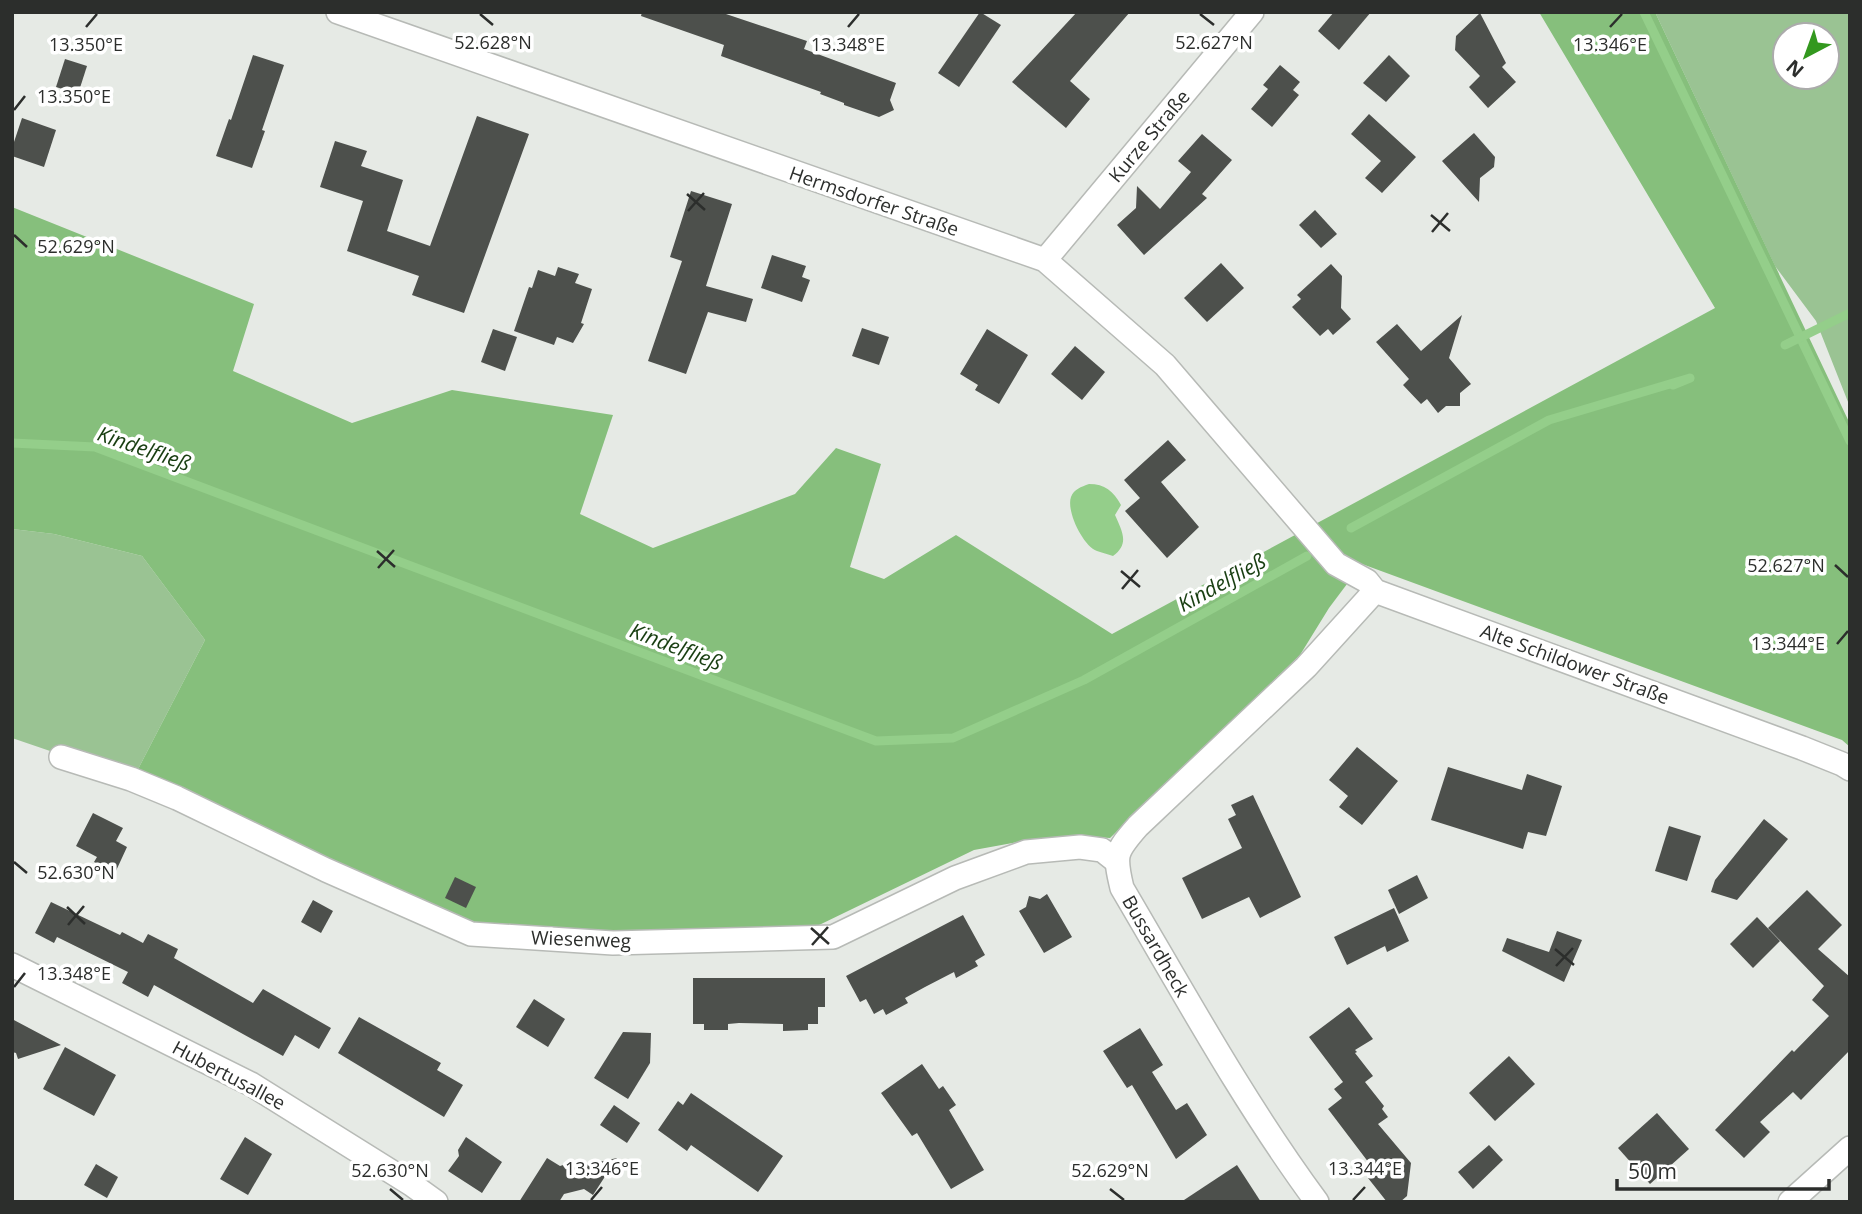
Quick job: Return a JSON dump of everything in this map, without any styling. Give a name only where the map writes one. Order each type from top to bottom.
[{"type":"street","name":"Hermsdorfer Straße","points":[[338,12],[1045,260],[1165,365],[1309,532]]},
{"type":"street","name":"Kurze Straße","points":[[1045,260],[1252,12]]},
{"type":"street","name":"Alte Schildower Straße","points":[[1309,532],[1336,564],[1367,581],[1375,591],[1802,748],[1850,769]]},
{"type":"street","points":[[1116,861],[1123,844],[1138,826],[1306,667],[1375,591]]},
{"type":"street","name":"Wiesenweg","points":[[61,757],[131,779],[177,798],[326,870],[471,934],[613,943],[834,937],[955,878],[1026,852],[1080,847],[1102,850],[1116,861]]},
{"type":"street","name":"Bussardheck","points":[[1116,861],[1122,888],[1215,1049],[1285,1159],[1317,1202]]},
{"type":"street","name":"Hubertusallee","points":[[12,965],[251,1084],[436,1202]]},
{"type":"street","points":[[1790,1202],[1850,1148]]},
{"type":"shaded area","points":[[1539,12],[1655,12],[1850,424],[1850,747],[1842,740],[1362,564],[1329,608],[1300,655],[1110,838],[1080,836],[1034,839],[974,850],[815,927],[528,934],[468,923],[135,775],[205,640],[142,556],[54,534],[12,529],[12,207],[254,304],[233,371],[352,423],[452,390],[613,415],[580,514],[653,548],[795,494],[836,448],[881,464],[850,567],[884,579],[956,535],[1112,634],[1715,308]]},
{"type":"shaded area","points":[[1655,12],[1850,12],[1850,407],[1816,321],[1775,266]]},
{"type":"shaded area","points":[[1089,484],[1108,489],[1121,505],[1115,515],[1123,542],[1113,556],[1092,548],[1073,519],[1070,503],[1072,494]]},
{"type":"shaded area","points":[[12,529],[54,534],[142,556],[205,640],[135,775],[12,738]]},
{"type":"building","points":[[642,12],[720,12],[807,41],[804,49],[896,83],[890,100],[894,110],[879,117],[844,105],[820,94],[821,92],[721,56],[724,45],[641,16]]},
{"type":"building","points":[[980,12],[1001,25],[959,87],[938,73]]},
{"type":"building","points":[[1077,12],[1130,12],[1070,81],[1090,99],[1066,128],[1012,82]]},
{"type":"building","points":[[1334,12],[1371,12],[1339,50],[1318,31]]},
{"type":"building","points":[[1480,13],[1506,63],[1502,67],[1516,82],[1488,108],[1469,87],[1480,76],[1455,50],[1456,36]]},
{"type":"building","points":[[253,55],[284,65],[252,168],[216,156]]},
{"type":"building","points":[[1389,55],[1410,76],[1386,102],[1363,83]]},
{"type":"building","points":[[65,59],[87,66],[78,94],[56,87]]},
{"type":"building","points":[[1280,65],[1300,82],[1293,90],[1299,95],[1272,127],[1251,109],[1268,89],[1263,85]]},
{"type":"building","points":[[1369,114],[1416,157],[1382,193],[1365,178],[1381,161],[1351,134]]},
{"type":"building","points":[[477,116],[529,134],[464,313],[412,295],[419,276],[347,251],[363,201],[320,187],[335,141],[367,151],[361,166],[403,180],[387,231],[430,246]]},
{"type":"building","points":[[22,118],[56,130],[44,167],[12,156]]},
{"type":"building","points":[[1474,133],[1495,157],[1494,167],[1480,178],[1479,202],[1442,161]]},
{"type":"building","points":[[1202,134],[1232,160],[1202,194],[1207,198],[1144,255],[1117,225],[1136,208],[1137,186],[1160,209],[1191,172],[1178,161]]},
{"type":"building","points":[[691,191],[732,204],[706,286],[753,299],[746,322],[708,312],[686,374],[648,361],[682,261],[670,257]]},
{"type":"building","points":[[1315,210],[1337,234],[1321,248],[1299,225]]},
{"type":"building","points":[[772,255],[806,266],[802,277],[810,280],[802,302],[761,288]]},
{"type":"building","points":[[1221,263],[1244,288],[1207,322],[1184,298]]},
{"type":"building","points":[[1331,264],[1342,276],[1341,308],[1351,319],[1333,335],[1328,329],[1320,336],[1292,307],[1301,299],[1297,295]]},
{"type":"building","points":[[558,267],[579,274],[575,283],[592,289],[581,323],[584,324],[573,343],[557,337],[554,345],[514,331],[529,287],[532,288],[538,270],[555,276]]},
{"type":"building","points":[[1462,315],[1449,358],[1471,384],[1460,393],[1460,406],[1446,406],[1438,413],[1427,399],[1421,404],[1403,385],[1409,379],[1376,342],[1397,324],[1421,351]]},
{"type":"building","points":[[862,328],[889,337],[879,365],[852,356]]},
{"type":"building","points":[[493,329],[517,337],[505,371],[481,362]]},
{"type":"building","points":[[987,329],[1028,355],[999,404],[975,390],[978,385],[960,374]]},
{"type":"building","points":[[1075,346],[1105,372],[1082,400],[1051,374]]},
{"type":"building","points":[[1168,440],[1186,460],[1161,482],[1199,527],[1167,558],[1125,511],[1140,498],[1124,480]]},
{"type":"building","points":[[1357,747],[1398,781],[1362,825],[1339,807],[1348,796],[1329,780]]},
{"type":"building","points":[[1448,767],[1522,790],[1527,774],[1562,786],[1546,836],[1528,832],[1523,849],[1431,820]]},
{"type":"building","points":[[1253,795],[1301,897],[1260,918],[1249,897],[1202,919],[1182,878],[1242,848],[1228,819],[1236,815],[1231,805]]},
{"type":"building","points":[[93,813],[123,828],[116,841],[127,847],[115,873],[94,862],[97,857],[76,846]]},
{"type":"building","points":[[1764,819],[1788,839],[1737,900],[1711,892],[1715,880]]},
{"type":"building","points":[[1669,826],[1701,836],[1687,881],[1655,871]]},
{"type":"building","points":[[1417,875],[1428,898],[1399,914],[1388,890]]},
{"type":"building","points":[[455,877],[476,887],[466,908],[445,898]]},
{"type":"building","points":[[1807,890],[1842,925],[1818,949],[1850,977],[1850,1050],[1801,1100],[1793,1092],[1760,1122],[1770,1132],[1744,1158],[1715,1130],[1792,1050],[1794,1052],[1829,1016],[1812,1000],[1824,986],[1768,928]]},
{"type":"building","points":[[1047,894],[1072,937],[1044,953],[1019,911],[1026,907],[1029,896],[1040,899]]},
{"type":"building","points":[[313,900],[333,911],[321,933],[301,922]]},
{"type":"building","points":[[51,902],[143,943],[148,934],[178,949],[174,958],[253,1003],[263,989],[331,1028],[319,1049],[295,1035],[283,1056],[154,985],[148,997],[122,983],[128,972],[57,937],[54,943],[35,933]]},
{"type":"building","points":[[1394,908],[1409,941],[1387,952],[1385,946],[1347,965],[1334,937]]},
{"type":"building","points":[[963,915],[985,955],[975,961],[978,966],[956,978],[954,972],[925,987],[905,998],[908,1003],[886,1015],[883,1009],[874,1014],[866,999],[860,1002],[846,976]]},
{"type":"building","points":[[1757,917],[1780,941],[1753,968],[1730,944]]},
{"type":"building","points":[[1557,931],[1582,940],[1564,982],[1502,951],[1507,938],[1549,952]]},
{"type":"building","points":[[693,978],[825,978],[825,1007],[818,1007],[818,1024],[808,1024],[808,1030],[783,1031],[783,1024],[739,1023],[728,1024],[728,1030],[704,1030],[704,1024],[693,1024]]},
{"type":"building","points":[[534,999],[565,1019],[548,1047],[516,1027]]},
{"type":"building","points":[[1349,1007],[1373,1039],[1355,1050],[1355,1053],[1373,1076],[1365,1082],[1384,1106],[1382,1109],[1388,1117],[1378,1124],[1411,1163],[1407,1196],[1400,1202],[1387,1202],[1368,1178],[1369,1163],[1328,1109],[1342,1098],[1334,1089],[1343,1082],[1309,1037]]},
{"type":"building","points":[[359,1017],[441,1063],[437,1070],[463,1085],[444,1117],[338,1053]]},
{"type":"building","points":[[12,1019],[61,1045],[18,1059],[16,1053],[12,1052]]},
{"type":"building","points":[[1140,1028],[1163,1065],[1152,1072],[1176,1110],[1187,1103],[1207,1135],[1176,1159],[1132,1085],[1127,1088],[1103,1051]]},
{"type":"building","points":[[623,1032],[651,1033],[650,1063],[628,1099],[594,1078]]},
{"type":"building","points":[[65,1047],[116,1075],[94,1116],[43,1089]]},
{"type":"building","points":[[1509,1056],[1535,1084],[1495,1121],[1469,1093]]},
{"type":"building","points":[[922,1064],[939,1089],[943,1086],[956,1105],[949,1110],[984,1170],[951,1189],[917,1133],[912,1136],[881,1093]]},
{"type":"building","points":[[691,1093],[783,1156],[758,1192],[691,1145],[687,1151],[658,1130],[678,1101],[683,1105]]},
{"type":"building","points":[[614,1105],[640,1123],[627,1143],[600,1125]]},
{"type":"building","points":[[1657,1113],[1689,1149],[1650,1184],[1618,1148]]},
{"type":"building","points":[[245,1137],[272,1154],[248,1195],[220,1179]]},
{"type":"building","points":[[466,1137],[502,1162],[482,1193],[448,1171],[459,1156],[458,1150]]},
{"type":"building","points":[[1489,1145],[1503,1160],[1473,1189],[1458,1172]]},
{"type":"building","points":[[547,1158],[560,1166],[570,1163],[572,1168],[617,1158],[593,1195],[584,1189],[564,1194],[559,1202],[519,1202]]},
{"type":"building","points":[[96,1164],[118,1177],[107,1198],[84,1185]]},
{"type":"building","points":[[1237,1165],[1261,1202],[1181,1202]]},
{"type":"waterway","points":[[1644,12],[1850,441]]},
{"type":"waterway","name":"Kindelfließ","points":[[1785,345],[1850,313]]},
{"type":"waterway","name":"Kindelfließ","points":[[1351,528],[1549,420],[1690,378],[1673,385]]},
{"type":"waterway","name":"Kindelfließ","points":[[12,443],[95,447],[876,741],[953,738],[1084,680],[1307,556]]}]
